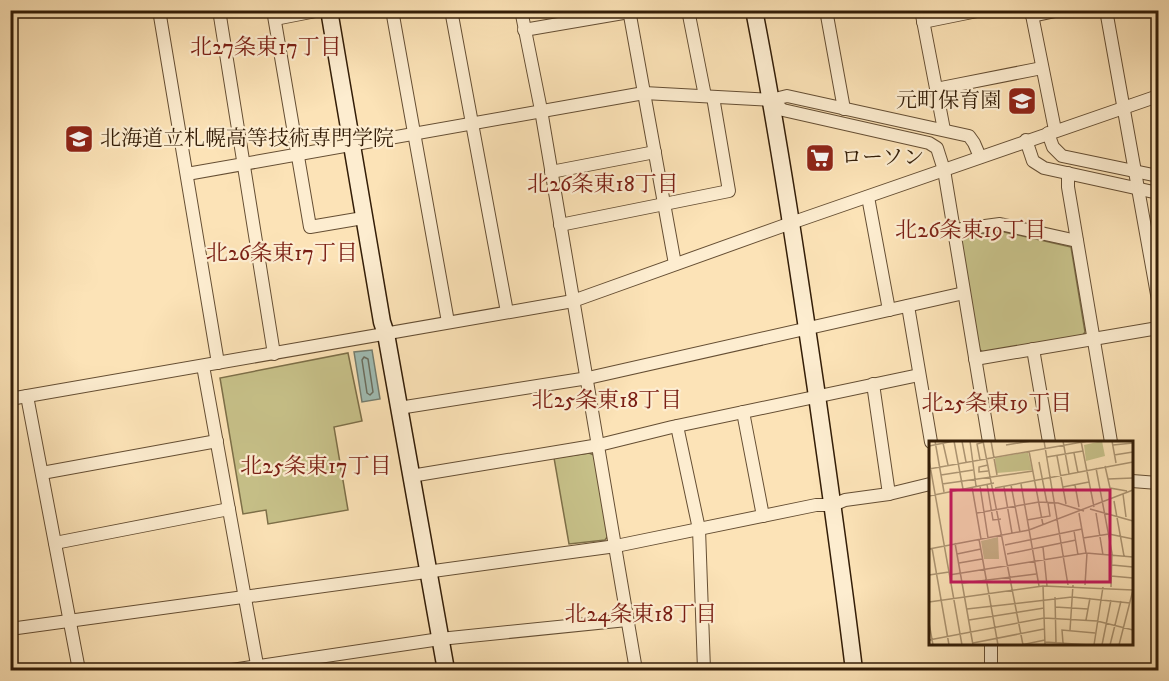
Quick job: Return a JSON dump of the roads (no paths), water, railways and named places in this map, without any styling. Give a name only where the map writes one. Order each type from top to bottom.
[{"type":"street","points":[[159,10],[218,363]]},
{"type":"street","points":[[219,10],[274,354]]},
{"type":"street","points":[[321,10],[274,15],[310,227],[363,218]]},
{"type":"street","points":[[329,10],[353,145],[363,218],[386,333],[446,670]]},
{"type":"street","points":[[392,10],[448,322]]},
{"type":"street","points":[[451,10],[507,312]]},
{"type":"street","points":[[521,10],[588,378],[636,670]]},
{"type":"street","points":[[560,225],[729,191],[688,10]]},
{"type":"street","points":[[754,10],[771,100],[807,328],[854,670]]},
{"type":"street","points":[[826,10],[844,109]]},
{"type":"street","points":[[944,130],[922,16],[982,10]]},
{"type":"street","points":[[1060,10],[1031,13],[1042,68],[1053,147],[1062,156],[1158,176]]},
{"type":"street","points":[[1106,10],[1158,300]]},
{"type":"street","points":[[524,30],[629,11],[675,264]]},
{"type":"street","points":[[936,89],[1042,68]]},
{"type":"street","points":[[187,174],[644,93],[771,100],[787,96],[969,136],[980,157]]},
{"type":"street","points":[[10,399],[573,301],[1026,140],[1158,96]]},
{"type":"street","points":[[771,100],[783,110],[929,143],[937,148],[944,170],[955,230],[989,441]]},
{"type":"street","points":[[1026,140],[1033,161],[1044,168],[1158,193]]},
{"type":"street","points":[[550,172],[655,152]]},
{"type":"street","points":[[1068,173],[1068,187],[1111,441]]},
{"type":"street","points":[[868,197],[889,310]]},
{"type":"street","points":[[955,230],[1000,224],[1077,241]]},
{"type":"street","points":[[399,408],[588,378],[964,292]]},
{"type":"street","points":[[908,306],[931,441]]},
{"type":"street","points":[[975,359],[1158,328]]},
{"type":"street","points":[[1033,349],[1049,441]]},
{"type":"street","points":[[203,366],[258,669]]},
{"type":"street","points":[[411,476],[599,445],[677,426],[919,375]]},
{"type":"street","points":[[873,384],[889,494]]},
{"type":"street","points":[[27,396],[79,670]]},
{"type":"street","points":[[743,412],[763,516]]},
{"type":"street","points":[[677,426],[699,529],[704,670]]},
{"type":"street","points":[[42,473],[217,441]]},
{"type":"street","points":[[1133,482],[1158,483]]},
{"type":"street","points":[[10,629],[616,546],[816,505],[833,505],[845,500],[889,494],[929,484]]},
{"type":"street","points":[[55,543],[229,509]]},
{"type":"street","points":[[232,670],[258,669],[440,639],[627,620]]},
{"type":"street","points":[[991,645],[991,670]]},
{"type":"water","points":[[372,350],[380,399],[362,402],[354,352]]},
{"type":"place","name":"元町保育園","points":[[1022,101]]},
{"type":"place","name":"北海道立札幌高等技術専門学院","points":[[79,139]]},
{"type":"place","name":"ローソン","points":[[820,158]]},
{"type":"district","name":"北27条東17丁目","points":[[266,47]]},
{"type":"district","name":"北26条東18丁目","points":[[603,184]]},
{"type":"district","name":"北26条東19丁目","points":[[971,230]]},
{"type":"district","name":"北26条東17丁目","points":[[282,253]]},
{"type":"district","name":"北25条東18丁目","points":[[607,400]]},
{"type":"district","name":"北25条東19丁目","points":[[997,403]]},
{"type":"district","name":"北25条東17丁目","points":[[316,466]]},
{"type":"district","name":"北24条東18丁目","points":[[641,614]]}]
